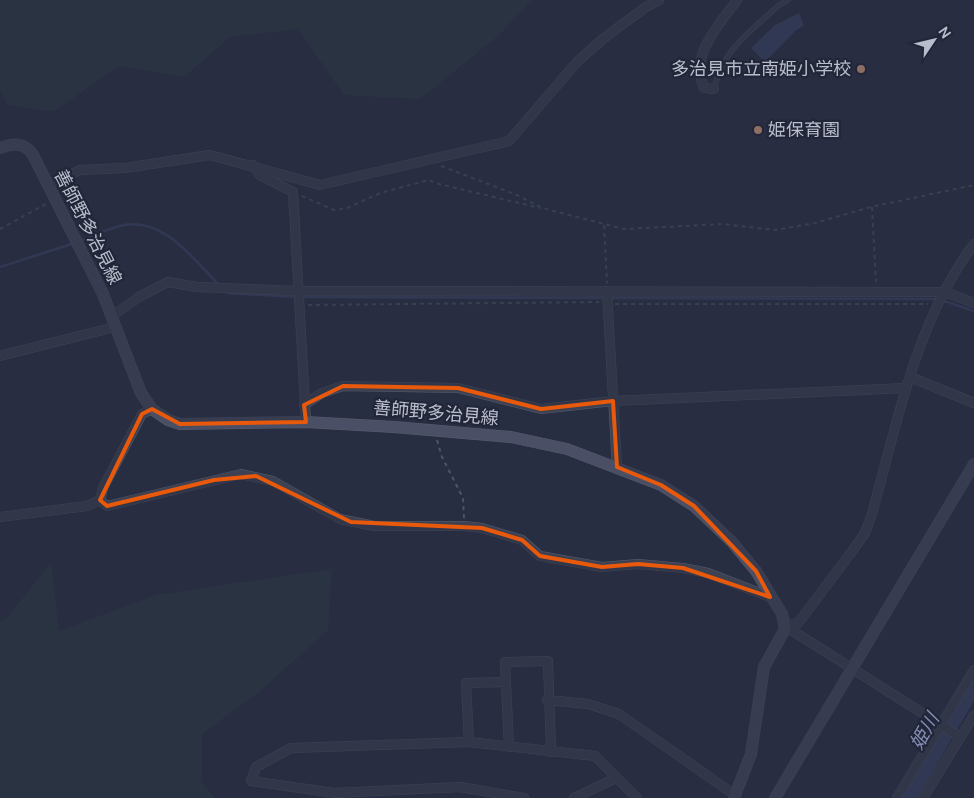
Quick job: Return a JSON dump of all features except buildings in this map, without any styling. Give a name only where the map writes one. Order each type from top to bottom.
[{"type":"main road","name":"善師野多治見線","points":[[0,148],[19,143],[28,147],[114,321],[141,393],[152,409],[168,420],[180,424],[306,422],[436,430],[511,437],[567,449],[661,485],[694,506],[732,542],[756,571],[782,614],[785,626]]},
{"type":"main road","points":[[776,798],[851,668],[974,464]]},
{"type":"main road","points":[[735,797],[751,754],[764,667],[785,626]]},
{"type":"street","points":[[48,185],[80,170],[125,168],[203,155],[226,157],[320,185],[509,140],[577,62],[604,38],[646,7],[659,0]]},
{"type":"street","points":[[714,89],[704,88],[700,79],[700,58],[707,42],[737,0]]},
{"type":"street","points":[[253,165],[260,174],[293,192],[306,422]]},
{"type":"street","points":[[785,626],[799,622],[865,533],[910,377],[937,306],[974,244]]},
{"type":"street","points":[[0,356],[114,321],[139,297],[168,282],[215,287],[298,291],[945,292],[974,303]]},
{"type":"street","points":[[607,291],[617,467]]},
{"type":"street","points":[[910,377],[974,403]]},
{"type":"street","points":[[304,405],[322,393],[343,386],[458,388],[541,409],[613,401],[906,388]]},
{"type":"street","points":[[100,500],[103,488],[142,414],[152,409]]},
{"type":"street","points":[[100,500],[107,506],[242,474],[273,481],[340,519],[350,522],[374,526],[464,526],[482,528],[522,540],[540,556],[602,567],[638,564],[683,568],[708,573],[770,597]]},
{"type":"street","points":[[0,517],[86,506],[100,500]]},
{"type":"street","points":[[785,626],[960,737]]},
{"type":"street","points":[[509,747],[505,662],[548,661],[547,700],[551,752]]},
{"type":"street","points":[[897,798],[974,670]]},
{"type":"street","points":[[469,742],[466,683],[505,682]]},
{"type":"street","points":[[547,700],[588,704],[619,714],[735,797]]},
{"type":"street","points":[[923,798],[974,715]]},
{"type":"street","points":[[524,798],[460,787],[408,794],[336,793],[251,782],[256,767],[291,748],[469,742],[595,756],[637,798]]},
{"type":"street","points":[[574,798],[616,778]]},
{"type":"lane","points":[[714,89],[718,71],[725,57],[778,6],[788,0]]},
{"type":"path","points":[[430,159],[433,163],[517,195],[542,208]]},
{"type":"path","points":[[293,192],[334,210],[347,208],[380,193],[429,180],[522,205],[624,228],[723,224],[776,230],[815,223],[872,207],[974,185]]},
{"type":"path","points":[[0,229],[55,199]]},
{"type":"path","points":[[872,207],[877,292]]},
{"type":"path","points":[[604,225],[607,291]]},
{"type":"path","points":[[298,304],[608,303],[926,304],[937,306]]},
{"type":"path","points":[[436,430],[437,444],[442,457],[463,498],[464,526]]},
{"type":"highlighted area","points":[[343,386],[458,388],[541,409],[613,401],[617,467],[661,485],[694,506],[756,571],[770,597],[683,568],[638,564],[602,567],[540,556],[522,540],[482,528],[351,522],[256,476],[214,480],[107,506],[100,500],[142,414],[152,409],[180,424],[306,422],[304,405]]},
{"type":"shaded area","points":[[0,0],[532,0],[498,36],[420,99],[344,95],[298,29],[230,37],[184,77],[119,66],[53,112],[7,104],[0,91]]},
{"type":"shaded area","points":[[51,562],[59,631],[156,595],[332,569],[328,630],[259,692],[202,734],[202,783],[215,798],[0,798],[0,621],[8,617]]},
{"type":"water","points":[[799,13],[804,26],[796,30],[765,62],[751,48],[775,25]]},
{"type":"waterway","points":[[80,241],[124,225],[139,225],[153,228],[178,243],[219,285]]},
{"type":"waterway","points":[[0,267],[75,243]]},
{"type":"waterway","points":[[225,290],[228,293],[296,297]]},
{"type":"waterway","points":[[301,297],[938,299]]},
{"type":"waterway","points":[[944,301],[974,311]]},
{"type":"waterway","name":"姫川","points":[[908,798],[974,685]]},
{"type":"place","name":"多治見市立南姫小学校","points":[[861,69]]},
{"type":"place","name":"姫保育園","points":[[758,130]]}]
